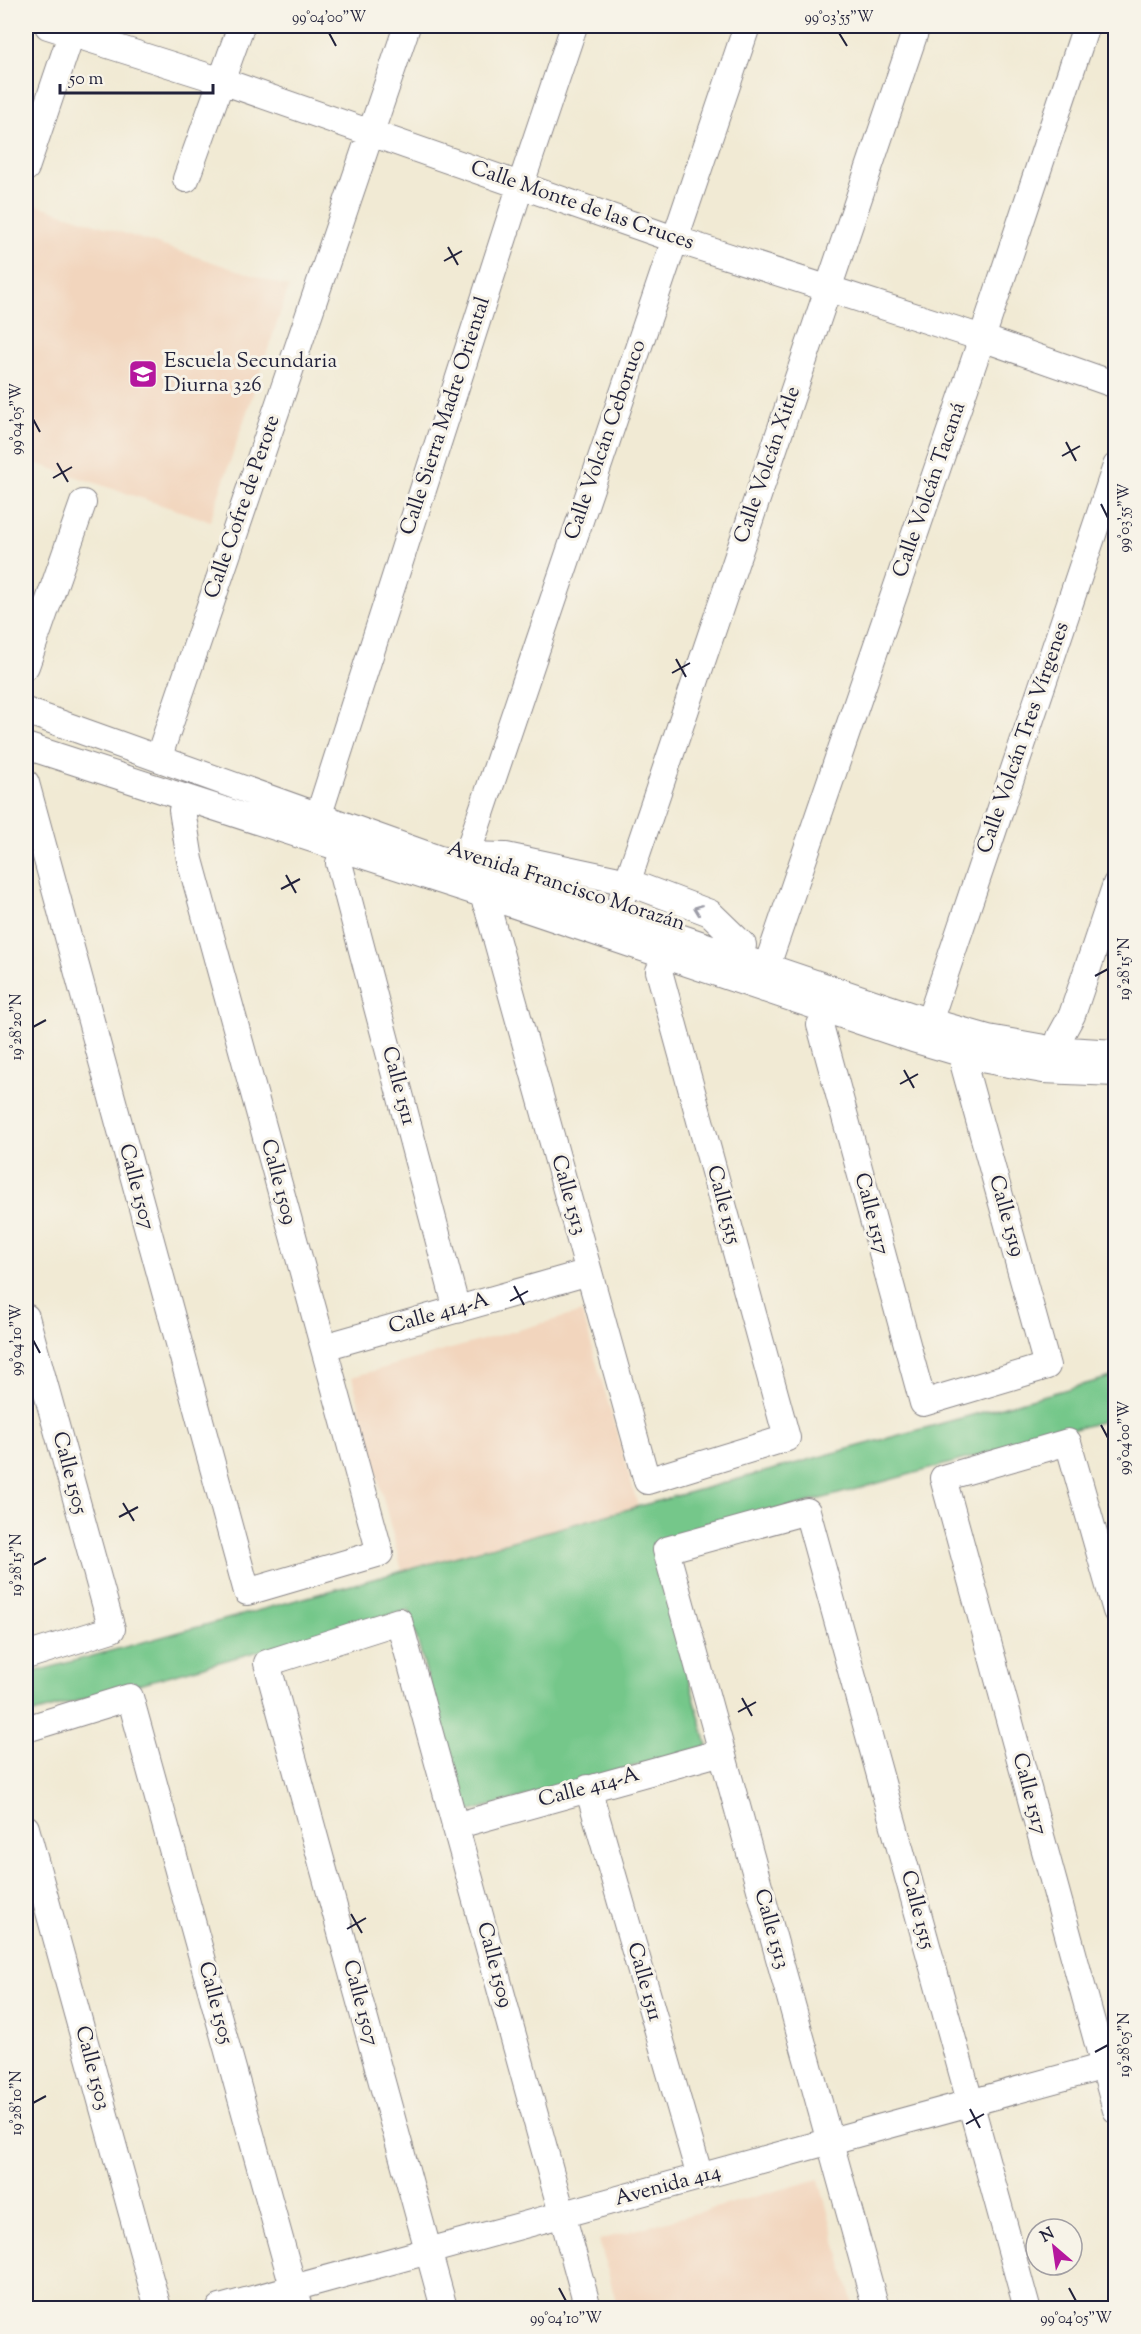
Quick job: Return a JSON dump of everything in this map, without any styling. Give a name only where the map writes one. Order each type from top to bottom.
[{"type":"street","name":"Calle Monte de las Cruces","points":[[48,26],[73,29],[674,239],[828,286],[1116,385]]},
{"type":"street","points":[[186,179],[241,26]]},
{"type":"street","name":"Calle Cofre de Perote","points":[[161,750],[407,26]]},
{"type":"street","name":"Calle Sierra Madre Oriental","points":[[321,808],[574,26]]},
{"type":"street","name":"Calle Volcán Ceboruco","points":[[470,861],[674,239],[747,26]]},
{"type":"street","name":"Calle Volcán Xitle","points":[[624,893],[917,26]]},
{"type":"street","name":"Calle Volcán Tacaná","points":[[771,954],[982,338],[1086,26]]},
{"type":"street","points":[[26,168],[73,29]]},
{"type":"street","name":"Calle Volcán Tres Vírgenes","points":[[933,1010],[1116,466]]},
{"type":"street","points":[[26,666],[83,503]]},
{"type":"street","name":"Avenida Francisco Morazán","points":[[26,701],[470,861],[624,893],[743,945],[933,1010],[1060,1037],[1116,1038]]},
{"type":"street","points":[[26,711],[439,859],[470,861],[921,1019],[988,1038],[1050,1049],[1116,1053]]},
{"type":"street","points":[[26,746],[485,902],[913,1039],[981,1059],[1115,1085]]},
{"type":"street","points":[[26,760],[339,863],[485,902],[659,971],[820,1025],[964,1066],[1038,1080],[1115,1085]]},
{"type":"street","name":"Calle 1507","points":[[26,783],[247,1592],[380,1553]]},
{"type":"street","name":"Calle 1509","points":[[182,810],[190,860],[380,1553]]},
{"type":"street","name":"Calle 1513","points":[[470,861],[485,902],[647,1481]]},
{"type":"street","name":"Calle 1511","points":[[339,863],[457,1310]]},
{"type":"street","points":[[1060,1037],[1072,1015],[1116,884]]},
{"type":"street","name":"Calle 1515","points":[[647,1481],[787,1438],[659,971]]},
{"type":"street","name":"Calle 1517","points":[[820,1025],[923,1403],[1047,1366]]},
{"type":"street","name":"Calle 1519","points":[[964,1066],[1047,1366]]},
{"type":"street","name":"Calle 414-A","points":[[324,1347],[589,1272]]},
{"type":"street","name":"Calle 1505","points":[[26,1317],[112,1629],[26,1656]]},
{"type":"street","name":"Calle 1517","points":[[1116,1611],[1068,1442],[943,1478],[1110,2064],[1116,2110]]},
{"type":"street","name":"Calle 1515","points":[[666,1550],[807,1511],[1027,2308]]},
{"type":"street","name":"Calle 1513","points":[[666,1550],[876,2308]]},
{"type":"street","name":"Calle 1509","points":[[267,1664],[399,1621],[588,2308]]},
{"type":"street","name":"Calle 1507","points":[[267,1664],[444,2308]]},
{"type":"street","name":"Calle 1505","points":[[26,1729],[130,1697],[296,2298]]},
{"type":"street","name":"Calle 414-A","points":[[455,1826],[722,1752]]},
{"type":"street","name":"Calle 1511","points":[[588,1788],[700,2177]]},
{"type":"street","name":"Calle 1503","points":[[26,1828],[158,2308]]},
{"type":"street","name":"Avenida 414","points":[[220,2308],[296,2298],[428,2251],[1110,2064]]},
{"type":"shaded area","name":"Escuela Secundaria Diurna 326","points":[[28,202],[289,287],[210,521],[26,460],[26,208]]},
{"type":"shaded area","points":[[582,1312],[638,1506],[402,1571],[352,1377]]},
{"type":"shaded area","points":[[819,2179],[854,2308],[618,2308],[599,2240]]},
{"type":"green space","points":[[1115,1376],[1115,1418],[653,1545],[707,1746],[465,1813],[409,1610],[26,1715],[26,1674]]},
{"type":"place","name":"Escuela Secundaria Diurna 326","points":[[143,374]]}]
